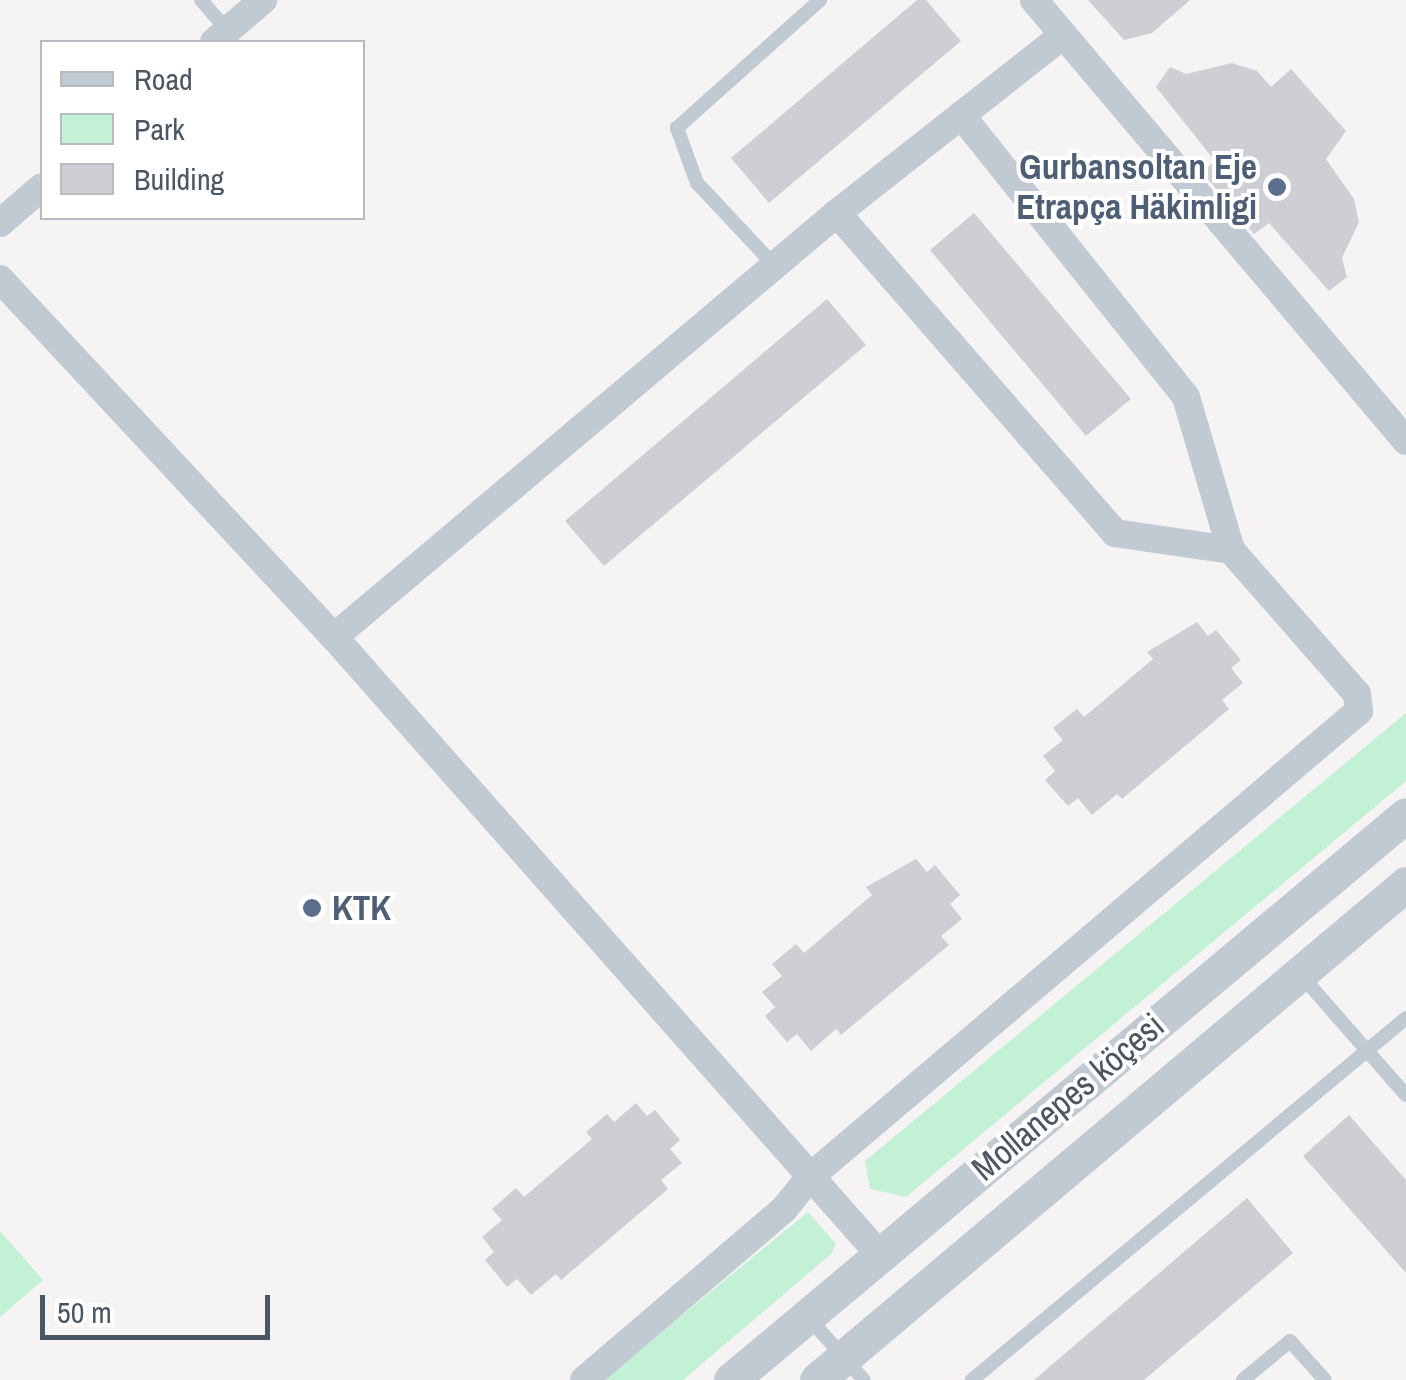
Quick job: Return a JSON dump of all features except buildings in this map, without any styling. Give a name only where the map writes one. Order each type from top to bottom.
[{"type":"street","points":[[221,37],[263,0]]},
{"type":"street","points":[[1034,0],[1406,441]]},
{"type":"street","points":[[334,637],[837,213],[1063,35]]},
{"type":"street","points":[[584,1380],[784,1209],[810,1176],[1359,711],[1358,694],[1230,550],[1186,397],[961,115]]},
{"type":"street","points":[[0,223],[40,189]]},
{"type":"street","points":[[837,213],[1115,534],[1230,550]]},
{"type":"street","points":[[0,278],[334,637],[880,1255]]},
{"type":"street","name":"Mollanepes köçesi","points":[[731,1380],[1406,814]]},
{"type":"street","name":"Mollanepes köçesi","points":[[816,1380],[854,1369],[1406,884]]},
{"type":"lane","points":[[201,0],[221,37]]},
{"type":"lane","points":[[775,266],[697,184],[678,128],[820,0]]},
{"type":"lane","points":[[1300,974],[1406,1095]]},
{"type":"lane","points":[[972,1380],[1406,1018]]},
{"type":"lane","points":[[807,1316],[854,1369]]},
{"type":"lane","points":[[1242,1380],[1290,1341],[1325,1380]]},
{"type":"green space","points":[[1406,713],[1406,781],[906,1197],[870,1189],[865,1161]]},
{"type":"green space","points":[[808,1212],[836,1244],[831,1254],[683,1380],[603,1380]]},
{"type":"green space","points":[[0,1231],[43,1280],[0,1317]]},
{"type":"place","name":"Gurbansoltan Eje Etrapça Häkimligi","points":[[1277,187]]},
{"type":"place","name":"KTK","points":[[312,908]]}]
